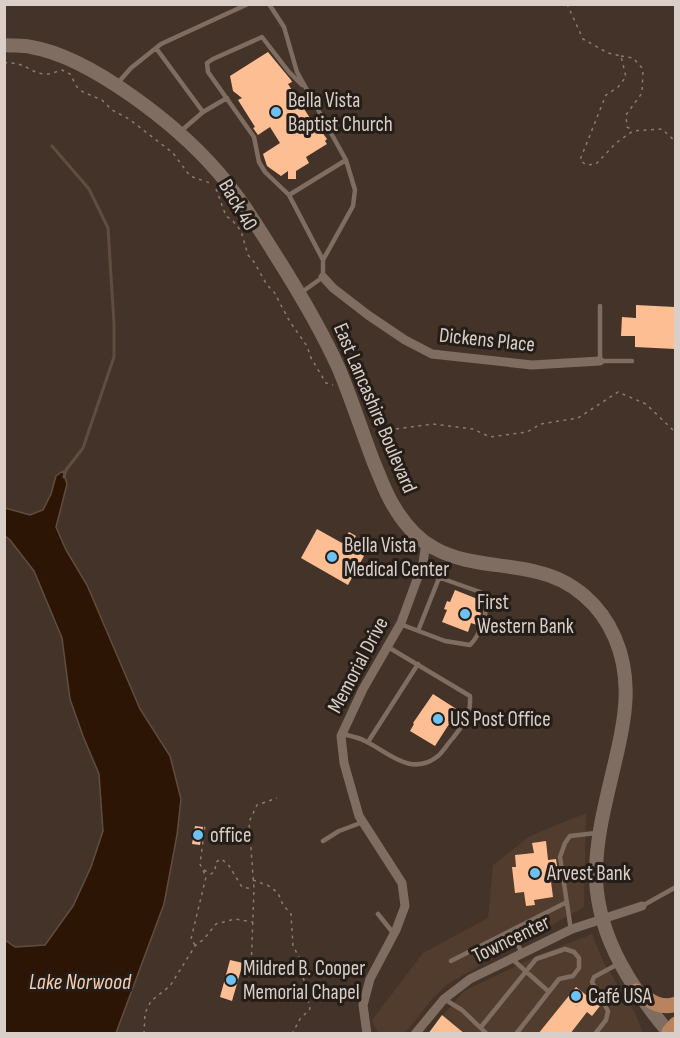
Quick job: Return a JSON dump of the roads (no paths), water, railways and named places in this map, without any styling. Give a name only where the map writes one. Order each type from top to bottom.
[{"type":"main road","name":"East Lancashire Boulevard","points":[[4,45],[33,47],[77,63],[116,85],[179,132],[219,173],[259,229],[299,294],[339,369],[384,486],[393,505],[408,526],[426,543],[451,556],[476,563],[537,572],[572,585],[604,617],[624,664],[627,690],[624,725],[602,818],[596,880],[603,920],[620,963],[636,991],[671,1030]]},
{"type":"main road","points":[[636,991],[656,1004],[667,1007],[675,1004]]},
{"type":"street","name":"Dickens Place","points":[[323,277],[333,288],[368,315],[405,340],[432,354],[532,365],[600,361]]},
{"type":"street","name":"Memorial Drive","points":[[367,1034],[363,1005],[370,979],[394,934],[405,906],[402,883],[359,816],[344,763],[342,734],[363,689],[400,624],[421,570],[426,543]]},
{"type":"street","name":"Towncenter","points":[[415,1034],[444,999],[470,979],[571,930],[642,906]]},
{"type":"lane","points":[[116,85],[131,68],[156,48],[181,34],[248,4]]},
{"type":"lane","points":[[269,4],[284,27],[294,66],[346,160],[355,190],[353,206],[323,260]]},
{"type":"lane","points":[[299,294],[323,277],[323,260],[289,195],[265,172],[259,162],[254,137],[208,72],[207,63],[262,37],[289,72],[305,87]]},
{"type":"lane","points":[[156,48],[203,112]]},
{"type":"lane","points":[[179,132],[203,112],[227,98]]},
{"type":"lane","points":[[289,195],[346,160]]},
{"type":"lane","points":[[600,306],[600,361],[632,361]]},
{"type":"lane","points":[[400,624],[457,644],[470,645],[475,640],[486,611],[484,596],[480,592],[421,570]]},
{"type":"lane","points":[[418,631],[439,578]]},
{"type":"lane","points":[[342,734],[368,742],[390,757],[407,763],[424,762],[438,756],[467,720],[471,709],[470,696],[387,646]]},
{"type":"lane","points":[[368,742],[418,664]]},
{"type":"lane","points":[[323,841],[339,831],[363,822]]},
{"type":"lane","points":[[571,930],[561,857],[565,843],[570,836],[600,833]]},
{"type":"lane","points":[[642,906],[675,887]]},
{"type":"lane","points":[[451,961],[567,902]]},
{"type":"lane","points":[[378,914],[394,934]]},
{"type":"lane","points":[[511,931],[522,952]]},
{"type":"lane","points":[[480,1027],[536,959],[565,949],[574,952],[579,958],[579,968],[573,976],[559,980],[548,991],[516,1034]]},
{"type":"lane","points":[[512,958],[548,991]]},
{"type":"lane","points":[[595,1034],[606,1020],[608,1011],[592,982],[594,977],[620,963]]},
{"type":"lane","points":[[444,999],[462,1010],[487,1034]]},
{"type":"water","name":"Lake Norwood","points":[[63,471],[67,484],[56,527],[66,550],[87,585],[140,709],[170,756],[181,799],[177,835],[164,904],[116,1033],[5,1033],[5,940],[15,947],[45,945],[73,906],[91,867],[103,831],[99,774],[70,699],[62,638],[34,571],[5,536],[5,508],[30,515],[43,510],[56,476]]},
{"type":"waterway","points":[[52,146],[89,189],[108,228],[114,323],[114,357],[83,448],[66,470],[64,477]]},
{"type":"place","name":"Bella Vista Baptist Church","points":[[276,112]]},
{"type":"place","name":"Bella Vista Medical Center","points":[[332,557]]},
{"type":"place","name":"First Western Bank","points":[[465,614]]},
{"type":"place","name":"US Post Office","points":[[438,719]]},
{"type":"place","name":"office","points":[[198,835]]},
{"type":"place","name":"Arvest Bank","points":[[535,873]]},
{"type":"place","name":"Mildred B. Cooper Memorial Chapel","points":[[231,980]]},
{"type":"place","name":"Café USA","points":[[576,996]]}]
